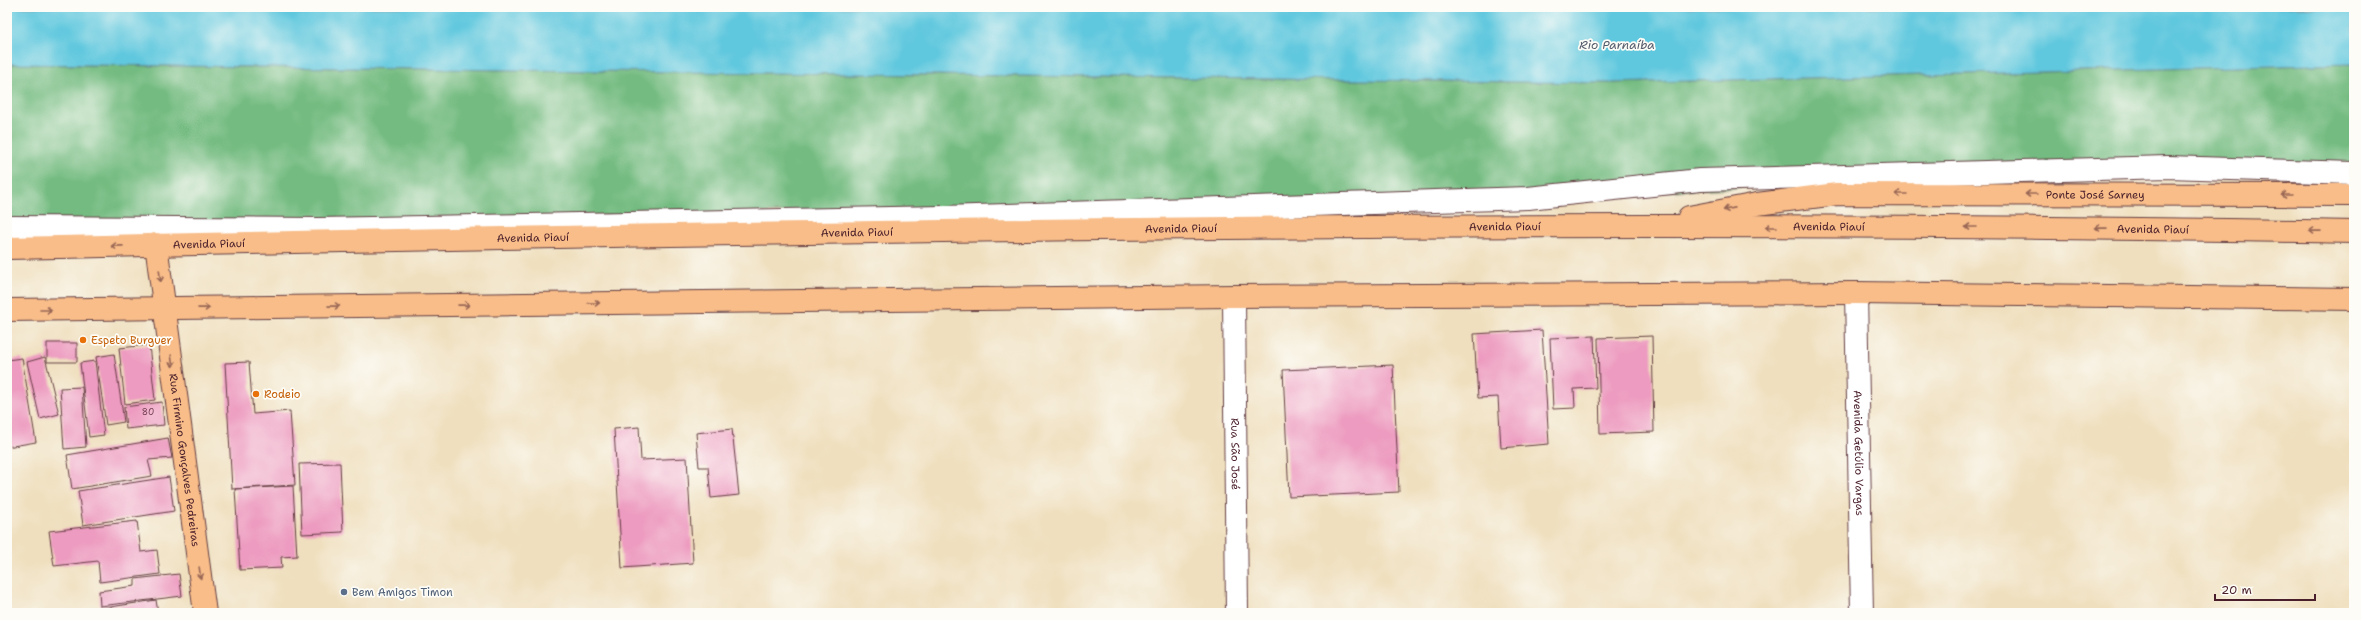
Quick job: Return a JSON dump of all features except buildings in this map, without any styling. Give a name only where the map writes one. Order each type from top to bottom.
[{"type":"main road","name":"Ponte José Sarney","points":[[1639,227],[1757,204],[1837,194],[2354,195]]},
{"type":"main road","name":"Avenida Piauí","points":[[7,248],[156,244],[1323,228],[2020,227],[2354,232]]},
{"type":"main road","name":"Rua Firmino Gonçalves Pedreiras","points":[[156,244],[205,613]]},
{"type":"main road","points":[[7,310],[1234,296],[1856,293],[2354,299]]},
{"type":"street","points":[[7,227],[320,229],[936,218],[1528,198],[1700,180],[2168,167],[2354,173]]},
{"type":"street","name":"Avenida Getúlio Vargas","points":[[1856,293],[1862,613]]},
{"type":"street","name":"Rua São José","points":[[1234,296],[1237,613]]},
{"type":"green space","points":[[7,64],[1610,83],[2354,64],[2354,173],[2168,167],[1528,198],[7,227]]},
{"type":"water","name":"Rio Parnaíba","points":[[7,7],[2354,7],[2354,64],[1610,83],[7,64]]},
{"type":"place","name":"Espeto Burguer","points":[[83,340]]},
{"type":"place","name":"Rodeio","points":[[256,394]]},
{"type":"place","name":"Bem Amigos Timon","points":[[344,592]]}]
